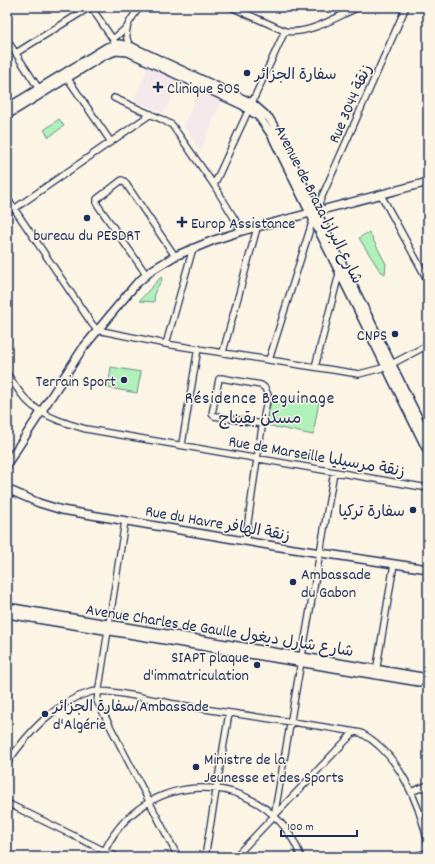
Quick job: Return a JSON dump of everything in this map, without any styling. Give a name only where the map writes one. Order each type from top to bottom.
[{"type":"main road","name":"Avenue de Braza شارع البرازا","points":[[116,45],[128,52],[251,106]]},
{"type":"main road","name":"Avenue de Braza شارع البرازا","points":[[7,115],[68,79],[103,56],[116,45],[130,46],[251,106],[269,118],[277,131],[339,274],[428,438]]},
{"type":"main road","points":[[7,108],[107,47],[116,45]]},
{"type":"main road","points":[[7,464],[97,330],[146,274],[175,256],[193,248],[242,231],[314,214],[427,180]]},
{"type":"main road","name":"Avenue de Braza شارع البرازا","points":[[314,214],[389,366],[428,452]]},
{"type":"main road","name":"Rue du Havre زنقة الهافر","points":[[7,489],[50,507],[245,541],[428,569]]},
{"type":"main road","name":"Avenue Charles de Gaulle شارع شارل ديغول","points":[[7,607],[108,628]]},
{"type":"main road","name":"Avenue Charles de Gaulle شارع شارل ديغول","points":[[7,614],[108,628],[376,672],[428,683]]},
{"type":"main road","name":"Avenue Charles de Gaulle شارع شارل ديغول","points":[[376,672],[428,678]]},
{"type":"street","points":[[16,53],[90,7],[116,45],[140,7]]},
{"type":"street","points":[[230,7],[285,31],[293,32],[307,30],[359,7]]},
{"type":"street","name":"Rue 3044 زنقة","points":[[269,360],[314,214],[406,7]]},
{"type":"street","points":[[126,28],[125,34],[130,46]]},
{"type":"street","points":[[214,185],[285,31]]},
{"type":"street","points":[[7,40],[39,89]]},
{"type":"street","points":[[68,79],[110,142]]},
{"type":"street","points":[[114,98],[172,125],[214,185],[242,231]]},
{"type":"street","points":[[14,209],[151,114]]},
{"type":"street","points":[[146,274],[97,204],[97,199],[122,180],[175,256]]},
{"type":"street","points":[[381,195],[428,281]]},
{"type":"street","points":[[7,200],[97,330],[166,344],[359,374],[389,366],[428,345]]},
{"type":"street","points":[[223,352],[257,228]]},
{"type":"street","points":[[166,344],[193,248]]},
{"type":"street","points":[[315,367],[339,274]]},
{"type":"street","points":[[182,444],[198,348]]},
{"type":"street","name":"Rue de Marseille زنقة مرسيليا","points":[[7,374],[31,404],[42,412],[64,422],[86,428],[428,488]]},
{"type":"street","points":[[245,541],[256,470],[256,457],[268,395],[265,388],[261,385],[221,378],[219,379],[212,414],[214,416],[262,424]]},
{"type":"street","points":[[274,817],[303,660],[334,472]]},
{"type":"street","points":[[125,521],[97,701],[148,802],[178,857]]},
{"type":"street","points":[[376,672],[394,564]]},
{"type":"street","points":[[7,763],[29,735],[51,713],[74,698],[98,690],[229,713],[361,733],[376,743],[399,771],[411,792],[425,828],[428,843]]},
{"type":"street","points":[[205,857],[229,713]]},
{"type":"street","points":[[235,857],[354,732]]},
{"type":"street","points":[[411,792],[428,784]]},
{"type":"street","points":[[102,857],[104,851],[122,824],[148,802],[180,790],[216,788],[249,798],[274,817],[289,834],[301,857]]},
{"type":"street","points":[[7,803],[118,857]]},
{"type":"street","points":[[410,857],[428,853]]},
{"type":"shaded area","name":"Clinique SOS","points":[[148,67],[179,81],[164,113],[134,100]]},
{"type":"shaded area","name":"Clinique SOS","points":[[198,92],[221,101],[200,152],[184,125]]},
{"type":"green space","points":[[59,119],[64,126],[49,137],[44,130]]},
{"type":"green space","points":[[369,232],[386,264],[385,274],[380,271],[359,238]]},
{"type":"green space","points":[[161,277],[162,280],[155,291],[154,302],[139,301]]},
{"type":"green space","name":"Terrain Sport","points":[[111,367],[141,372],[137,393],[108,388]]},
{"type":"green space","points":[[272,395],[319,402],[313,435],[266,425]]},
{"type":"place","name":"سفارة الجزائر","points":[[247,73]]},
{"type":"place","name":"Clinique SOS","points":[[158,87]]},
{"type":"place","name":"bureau du PESDRT","points":[[87,218]]},
{"type":"place","name":"Europ Assistance","points":[[182,222]]},
{"type":"place","name":"CNPS","points":[[395,334]]},
{"type":"place","name":"Terrain Sport","points":[[124,380]]},
{"type":"place","name":"سفارة تركيا","points":[[413,510]]},
{"type":"place","name":"Ambassade du Gabon","points":[[293,582]]},
{"type":"place","name":"SIAPT plaque d'immatriculation","points":[[257,665]]},
{"type":"place","name":"سفارة الجزائر/Ambassade d'Algérie","points":[[45,714]]},
{"type":"place","name":"Ministre de la Jeunesse et des Sports","points":[[196,767]]},
{"type":"district","name":"Résidence Beguinage مسكن بقيناج","points":[[260,407]]}]
